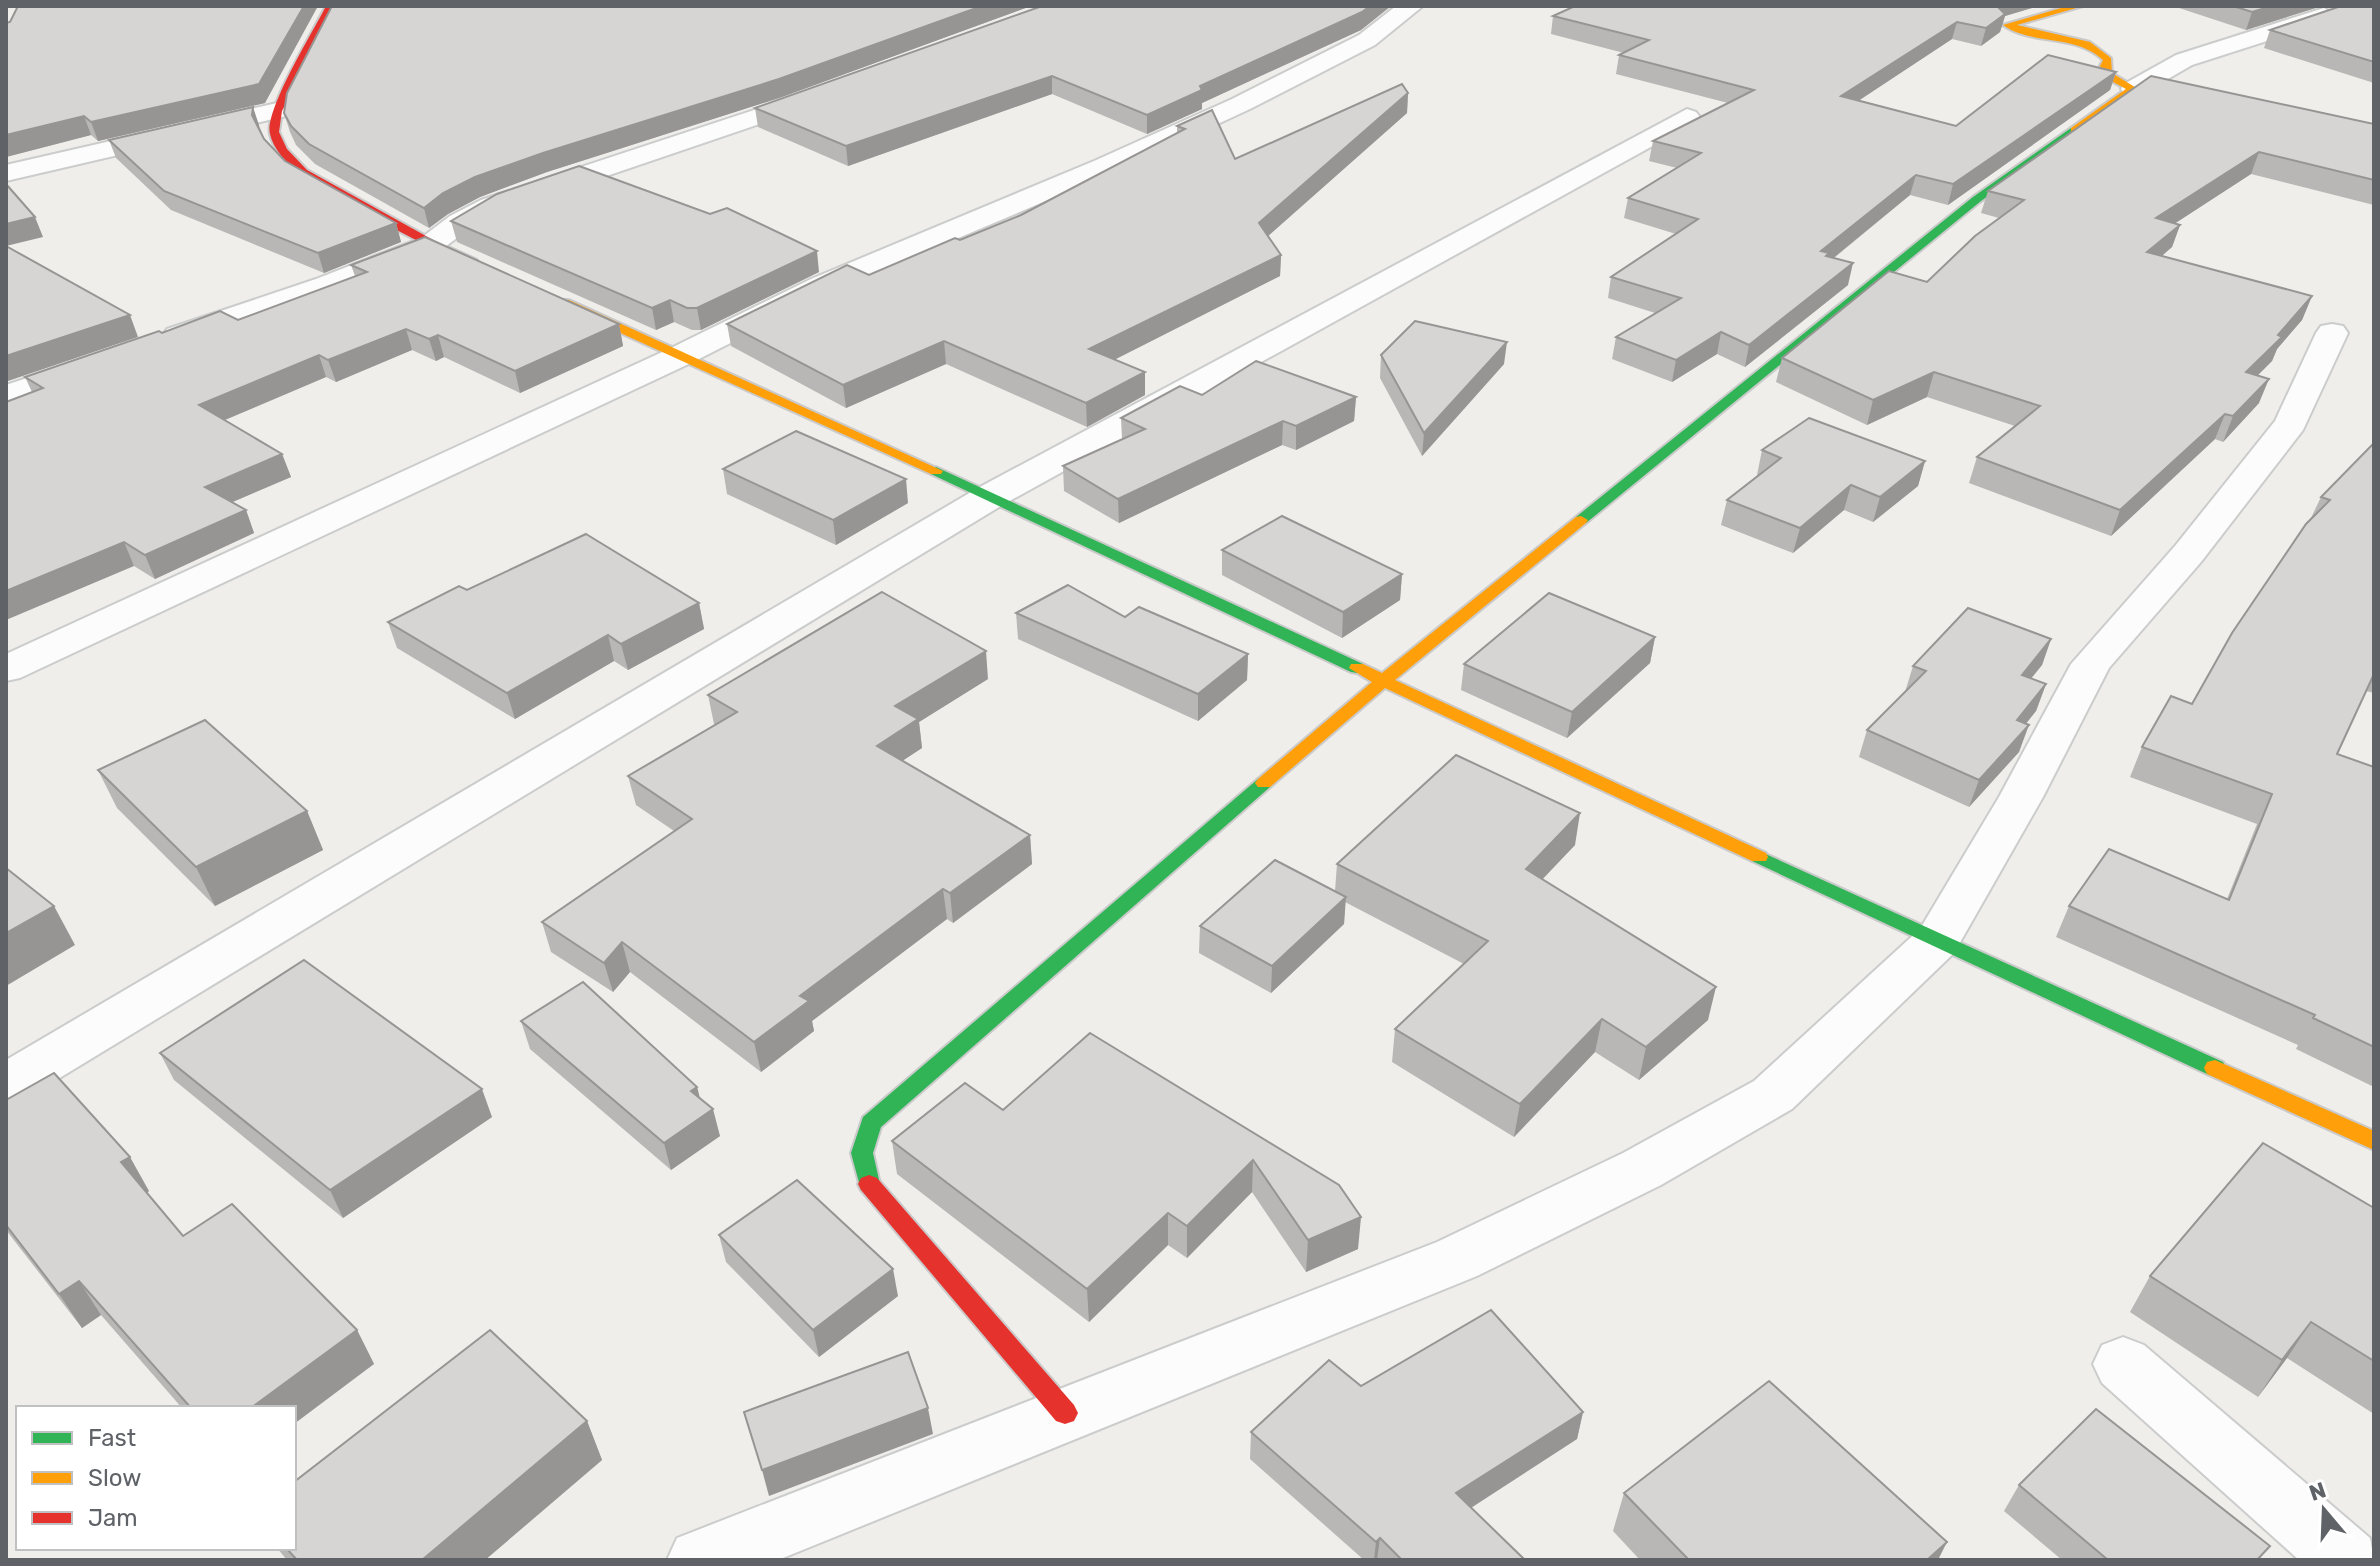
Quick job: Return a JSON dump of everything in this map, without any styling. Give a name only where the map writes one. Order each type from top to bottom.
[{"type":"street","points":[[331,6],[322,29],[277,111],[274,132],[282,150],[303,172],[431,244],[487,269]]},
{"type":"street","points":[[6,669],[682,355],[822,285],[1103,167],[1241,104],[1367,40],[1412,6]]},
{"type":"street","points":[[2078,6],[2008,25],[2017,30],[2089,43],[2104,51],[2108,60],[2105,66],[2107,75],[2133,89]]},
{"type":"street","points":[[1065,1413],[866,1180],[862,1153],[871,1123],[1383,681],[1977,199],[2133,89],[2184,60],[2345,9],[2321,6]]},
{"type":"street","points":[[146,347],[327,285],[431,244],[460,222],[491,206],[836,89]]},
{"type":"street","points":[[6,173],[277,111]]},
{"type":"street","points":[[6,1085],[991,496],[1687,117]]},
{"type":"street","points":[[542,293],[991,496],[1937,941],[2374,1141]]},
{"type":"street","points":[[731,1555],[1065,1413],[1457,1259],[1642,1169],[1773,1095],[1937,941],[2021,797],[2091,664],[2188,554],[2291,423],[2332,333]]},
{"type":"street","points":[[6,396],[115,358]]},
{"type":"street","points":[[2123,1364],[2347,1560]]},
{"type":"building","points":[[18,6],[304,6],[259,84],[91,122],[84,116],[6,135],[6,23],[10,22]]},
{"type":"building","points":[[332,6],[982,6],[779,79],[475,177],[443,193],[424,208],[309,144],[291,126],[284,113],[287,93]]},
{"type":"building","points":[[1042,6],[1370,6],[1200,86],[1202,90],[1147,115],[1052,76],[846,146],[755,108]]},
{"type":"building","points":[[1575,6],[2000,6],[2005,14],[1986,28],[1957,22],[1841,96],[1956,126],[2048,55],[2116,72],[1953,184],[1916,175],[1821,251],[1829,253],[1826,256],[1853,263],[1749,345],[1721,332],[1676,360],[1616,337],[1681,298],[1611,277],[1698,219],[1628,198],[1701,153],[1653,141],[1754,90],[1619,55],[1649,40],[1553,16]]},
{"type":"building","points":[[2233,6],[2272,6],[2252,12]]},
{"type":"building","points":[[2341,6],[2374,6],[2374,62],[2270,30]]},
{"type":"building","points":[[2151,76],[2374,124],[2374,180],[2259,152],[2156,218],[2180,225],[2147,252],[2312,296],[2278,335],[2282,337],[2246,372],[2269,379],[2233,416],[2225,414],[2120,510],[1977,457],[2040,406],[1934,372],[1873,400],[1782,358],[1889,271],[1927,282],[1975,236],[2024,200],[1988,191]]},
{"type":"building","points":[[1402,84],[1408,93],[1259,223],[1281,255],[1089,349],[1145,372],[1086,403],[944,341],[843,385],[727,324],[847,265],[869,275],[955,238],[960,240],[1021,215],[1185,129],[1177,126],[1212,110],[1235,159]]},
{"type":"building","points":[[253,107],[252,115],[264,139],[285,161],[396,223],[318,253],[164,191],[109,140]]},
{"type":"building","points":[[579,166],[710,214],[727,208],[817,251],[697,308],[687,308],[670,300],[652,308],[451,221],[497,194]]},
{"type":"building","points":[[6,184],[35,217],[6,224]]},
{"type":"building","points":[[425,237],[619,324],[515,371],[438,335],[429,339],[406,329],[328,360],[319,355],[199,405],[282,454],[205,487],[246,510],[145,555],[124,542],[6,591],[6,402],[43,388],[25,377],[220,311],[238,320],[367,272],[351,265]]},
{"type":"building","points":[[6,246],[130,315],[6,356]]},
{"type":"building","points":[[1415,321],[1507,342],[1424,433],[1381,355]]},
{"type":"building","points":[[1256,361],[1356,397],[1296,426],[1283,421],[1118,499],[1063,466],[1145,429],[1121,418],[1180,386],[1202,395]]},
{"type":"building","points":[[1809,418],[1925,461],[1880,497],[1851,485],[1800,528],[1727,500],[1781,458],[1762,450]]},
{"type":"building","points":[[796,431],[906,479],[833,520],[723,469]]},
{"type":"building","points":[[2374,443],[2374,674],[2337,754],[2374,767],[2374,1047],[2313,1018],[2315,1015],[2069,906],[2109,849],[2229,900],[2272,794],[2142,747],[2171,696],[2192,704],[2232,633],[2306,524],[2330,500],[2321,497]]},
{"type":"building","points":[[1282,516],[1402,574],[1343,612],[1222,550]]},
{"type":"building","points":[[586,534],[699,603],[621,644],[608,635],[507,693],[388,622],[459,586],[467,590]]},
{"type":"building","points":[[1068,585],[1125,617],[1139,607],[1248,654],[1198,694],[1016,613]]},
{"type":"building","points":[[882,592],[986,651],[895,706],[918,719],[877,746],[1030,835],[950,893],[943,889],[800,996],[809,1001],[754,1042],[622,942],[604,963],[542,922],[692,819],[628,776],[737,712],[708,695]]},
{"type":"building","points":[[1549,593],[1655,637],[1572,712],[1464,664]]},
{"type":"building","points":[[1968,608],[2051,639],[2022,675],[2046,684],[2017,720],[2029,725],[1979,780],[1867,730],[1926,671],[1913,666]]},
{"type":"building","points":[[205,720],[307,811],[196,867],[98,770]]},
{"type":"building","points":[[1456,755],[1580,813],[1526,869],[1716,987],[1646,1047],[1602,1019],[1520,1104],[1395,1029],[1488,941],[1337,864]]},
{"type":"building","points":[[1275,860],[1346,897],[1272,966],[1200,926]]},
{"type":"building","points":[[6,868],[54,906],[6,933]]},
{"type":"building","points":[[304,960],[482,1089],[330,1190],[160,1053]]},
{"type":"building","points":[[583,982],[697,1087],[691,1091],[713,1109],[664,1143],[521,1021]]},
{"type":"building","points":[[1090,1033],[1339,1185],[1361,1217],[1308,1240],[1253,1160],[1187,1226],[1168,1213],[1087,1289],[892,1141],[965,1083],[1003,1110]]},
{"type":"building","points":[[54,1073],[130,1157],[121,1162],[183,1236],[232,1204],[357,1330],[254,1406],[189,1406],[79,1281],[59,1294],[6,1225],[6,1100]]},
{"type":"building","points":[[2263,1143],[2374,1208],[2374,1361],[2311,1322],[2282,1360],[2150,1276]]},
{"type":"building","points":[[797,1180],[893,1269],[813,1330],[719,1235]]},
{"type":"building","points":[[1491,1310],[1583,1412],[1456,1493],[1525,1560],[1402,1560],[1380,1538],[1376,1542],[1251,1432],[1329,1360],[1361,1386]]},
{"type":"building","points":[[490,1330],[587,1421],[422,1560],[297,1560],[288,1550],[296,1550],[296,1480]]},
{"type":"building","points":[[908,1352],[928,1408],[762,1470],[744,1412]]},
{"type":"building","points":[[1769,1381],[1947,1542],[1927,1560],[1689,1560],[1624,1493]]},
{"type":"building","points":[[2096,1409],[2270,1546],[2257,1560],[2108,1560],[2019,1485]]},
{"type":"traffic: fast","points":[[1581,520],[1977,199],[2075,130]]},
{"type":"traffic: fast","points":[[936,471],[1357,668]]},
{"type":"traffic: fast","points":[[869,1184],[862,1153],[871,1123],[1264,783]]},
{"type":"traffic: fast","points":[[1759,857],[2215,1068]]},
{"type":"traffic: slow","points":[[2075,130],[2133,89],[2107,75],[2105,66],[2108,60],[2098,50],[2074,40],[2008,25],[2078,6]]},
{"type":"traffic: slow","points":[[565,303],[936,471]]},
{"type":"traffic: slow","points":[[1264,783],[1383,681],[1581,520]]},
{"type":"traffic: slow","points":[[1357,668],[1759,857]]},
{"type":"traffic: slow","points":[[2215,1068],[2374,1141]]},
{"type":"traffic: jam","points":[[331,6],[277,111],[274,132],[282,150],[303,172],[431,244],[473,263]]},
{"type":"traffic: jam","points":[[869,1184],[1065,1413]]}]
